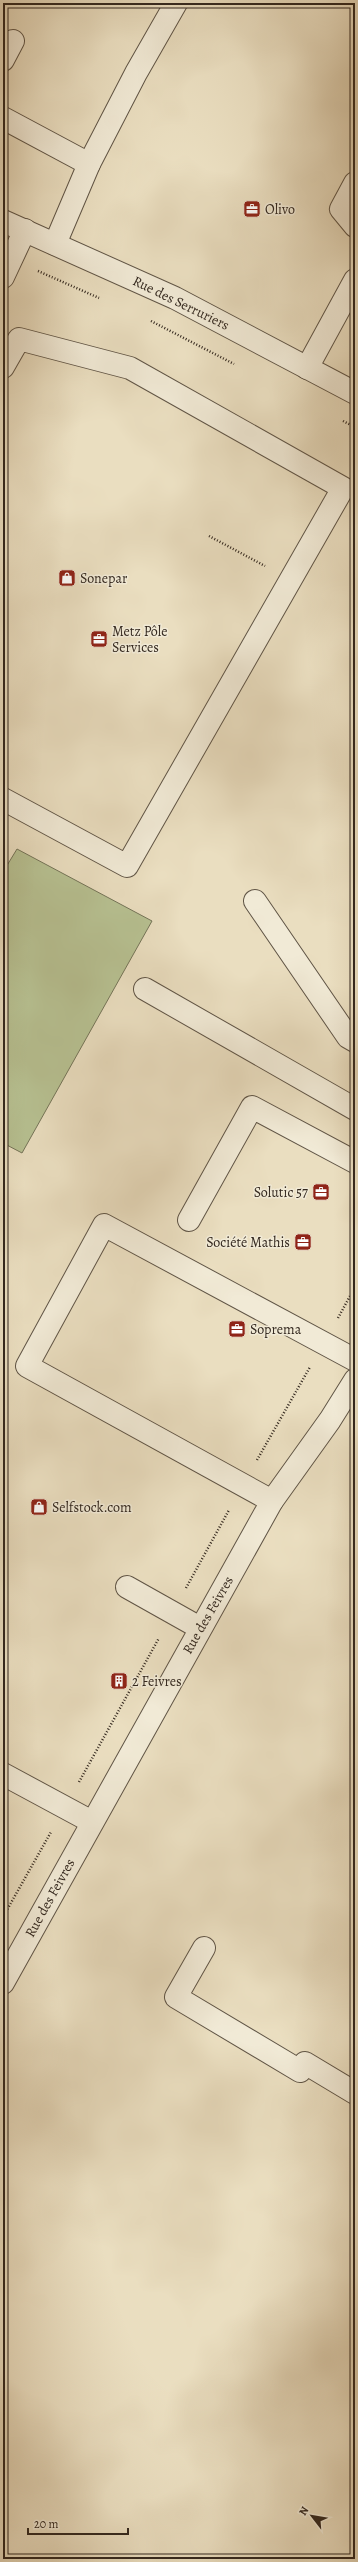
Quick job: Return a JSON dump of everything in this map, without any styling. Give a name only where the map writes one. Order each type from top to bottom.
[{"type":"street","points":[[55,244],[90,164],[136,73],[176,3]]},
{"type":"street","points":[[3,60],[13,41]]},
{"type":"street","points":[[3,118],[90,164]]},
{"type":"street","points":[[355,183],[341,209],[355,226]]},
{"type":"street","name":"Rue des Serruriers","points":[[3,222],[25,230],[175,298],[355,393]]},
{"type":"street","points":[[7,268],[25,230]]},
{"type":"street","points":[[307,368],[355,280]]},
{"type":"street","points":[[3,368],[19,338],[130,368],[349,483],[290,580],[127,866],[3,799]]},
{"type":"street","points":[[255,901],[348,1037],[355,1041]]},
{"type":"street","points":[[145,989],[355,1108]]},
{"type":"street","points":[[189,1220],[252,1107],[355,1162]]},
{"type":"street","points":[[272,1501],[27,1366],[104,1225],[355,1360]]},
{"type":"street","name":"Rue des Feivres","points":[[3,1983],[272,1501],[330,1420],[355,1380]]},
{"type":"street","points":[[127,1587],[200,1628]]},
{"type":"street","points":[[3,1774],[92,1822]]},
{"type":"street","points":[[204,1948],[176,1997],[302,2067],[355,2093]]},
{"type":"path","points":[[7,268],[102,299]]},
{"type":"path","points":[[148,320],[239,367]]},
{"type":"path","points":[[342,420],[355,427]]},
{"type":"path","points":[[209,536],[290,580]]},
{"type":"green space","points":[[17,849],[152,921],[22,1153],[3,1143],[3,872]]},
{"type":"place","name":"Olivo","points":[[252,209]]},
{"type":"place","name":"Sonepar","points":[[67,578]]},
{"type":"place","name":"Metz Pôle Services","points":[[99,639]]},
{"type":"place","name":"Solutic 57","points":[[321,1192]]},
{"type":"place","name":"Société Mathis","points":[[303,1242]]},
{"type":"place","name":"Soprema","points":[[237,1329]]},
{"type":"place","name":"Selfstock.com","points":[[39,1507]]},
{"type":"place","name":"2 Feivres","points":[[119,1681]]}]
